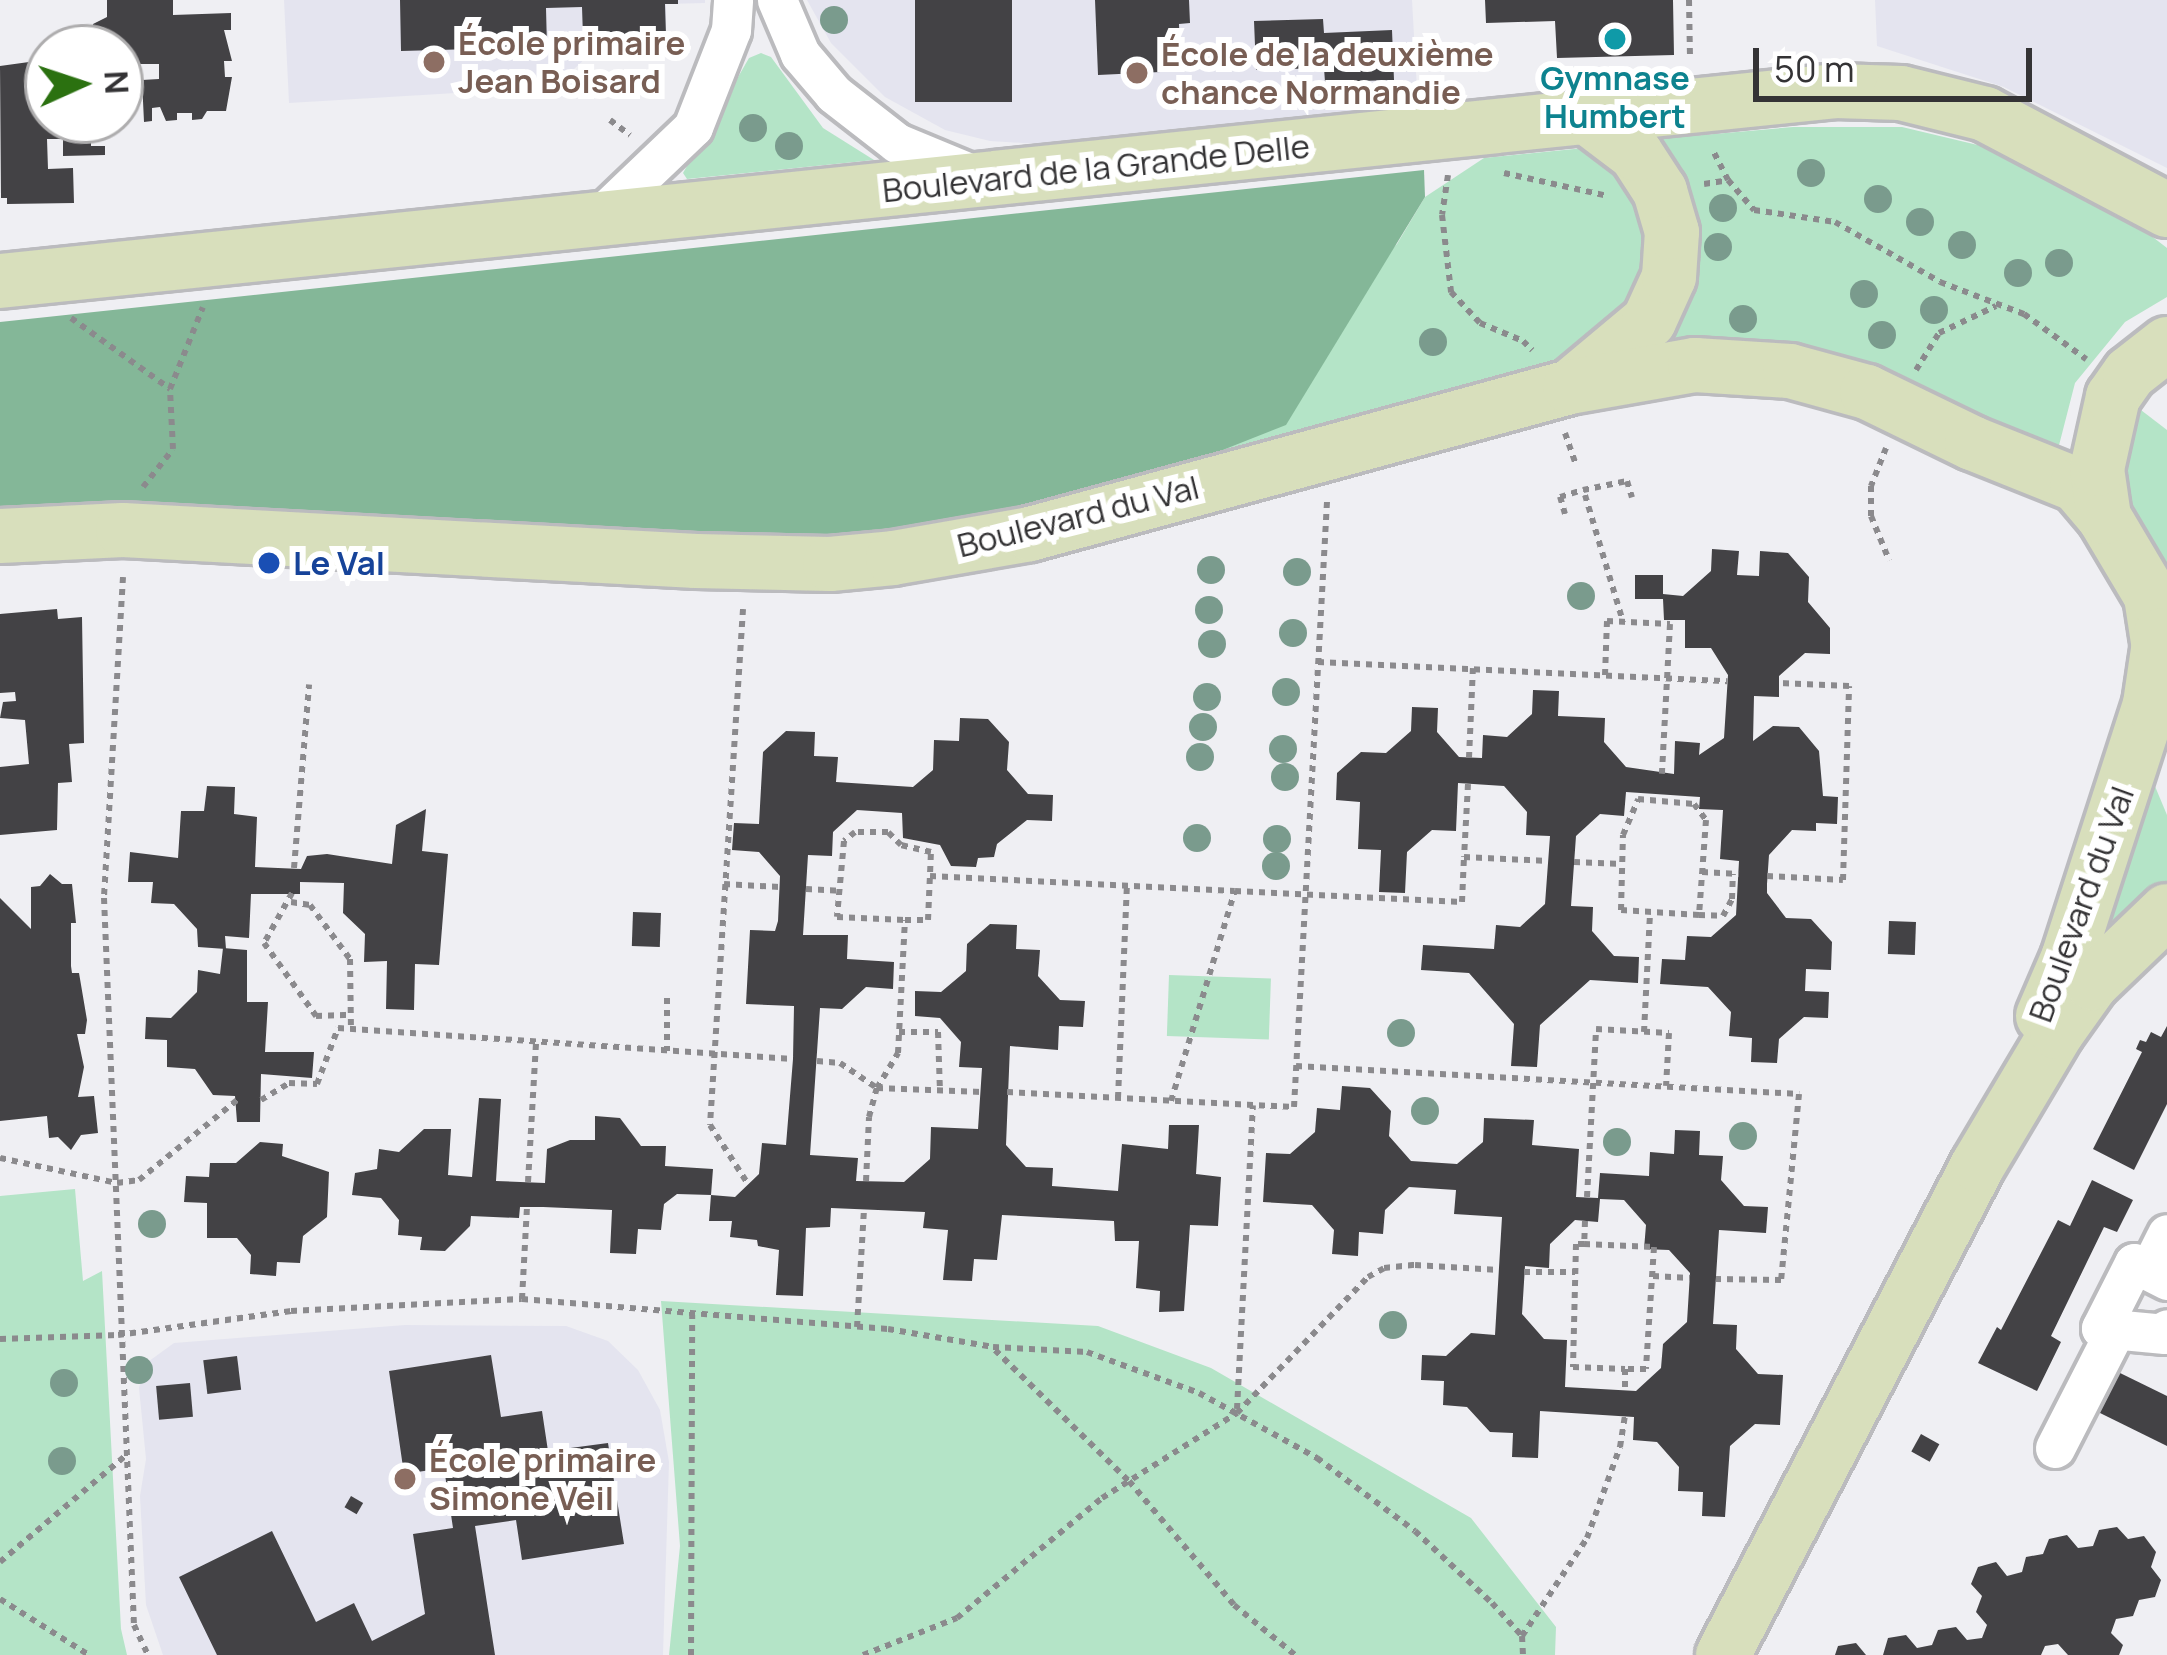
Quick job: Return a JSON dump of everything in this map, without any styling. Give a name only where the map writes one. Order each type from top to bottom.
[{"type":"street","points":[[601,215],[693,127],[731,31],[733,0]]},
{"type":"street","points":[[777,0],[800,54],[834,94],[897,143],[984,179]]},
{"type":"street","name":"Boulevard de la Grande Delle","points":[[0,280],[1835,91],[1901,93],[1985,114],[2162,202]]},
{"type":"street","points":[[1553,371],[1648,321],[1669,277],[1672,232],[1660,191],[1636,154],[1586,116]]},
{"type":"street","points":[[2167,344],[2130,373],[2103,423],[2097,469],[2104,517],[2151,596],[2160,636],[2160,728],[2167,759]]},
{"type":"street","name":"Boulevard du Val","points":[[0,536],[123,530],[830,564],[1030,534],[1330,450],[1553,371],[1695,365],[1748,366],[1828,379],[2077,485],[2104,517]]},
{"type":"street","name":"Boulevard du Val","points":[[1723,1655],[1978,1166],[2068,958],[2150,704],[2160,636]]},
{"type":"street","name":"Boulevard du Val","points":[[1978,1166],[2092,983],[2167,911]]},
{"type":"street","name":"Boulevard du Val","points":[[2092,983],[2167,951]]},
{"type":"street","points":[[2167,1234],[2158,1275],[2134,1263],[2101,1328],[2164,1334],[2167,1329]]},
{"type":"street","points":[[2055,1448],[2116,1329]]},
{"type":"path","points":[[1689,0],[1690,69]]},
{"type":"path","points":[[610,120],[632,137]]},
{"type":"path","points":[[1709,143],[1728,180],[1754,209],[1835,222],[1940,282],[2024,314],[2093,365]]},
{"type":"path","points":[[1450,163],[1442,215],[1451,292],[1480,323],[1523,341],[1553,371]]},
{"type":"path","points":[[1486,168],[1600,196],[1621,195]]},
{"type":"path","points":[[1683,188],[1728,180]]},
{"type":"path","points":[[133,502],[173,449],[170,389],[208,295]]},
{"type":"path","points":[[1912,380],[1939,333],[1967,316],[2000,305]]},
{"type":"path","points":[[58,309],[170,389]]},
{"type":"path","points":[[1888,560],[1871,516],[1871,486],[1889,440]]},
{"type":"path","points":[[1007,1092],[1294,1107],[1330,450]]},
{"type":"path","points":[[1565,514],[1560,497],[1583,490],[1627,481],[1632,497]]},
{"type":"path","points":[[1585,494],[1623,622]]},
{"type":"path","points":[[123,567],[104,898],[118,1335],[134,1625],[148,1655]]},
{"type":"path","points":[[743,609],[710,1125],[748,1184]]},
{"type":"path","points":[[1605,674],[1607,621],[1670,624],[1662,774]]},
{"type":"path","points":[[1318,662],[1728,681]]},
{"type":"path","points":[[1469,758],[1473,668]]},
{"type":"path","points":[[1768,875],[1843,880],[1849,686],[1779,683]]},
{"type":"path","points":[[294,868],[309,685]]},
{"type":"path","points":[[930,876],[1462,902],[1468,784]]},
{"type":"path","points":[[1699,915],[1702,872],[1706,820],[1694,804],[1638,799],[1623,835],[1621,910],[1699,915],[1723,916],[1736,874],[1702,872]]},
{"type":"path","points":[[855,832],[888,832],[901,845],[931,852],[930,876],[928,920],[837,916],[844,841],[855,832]]},
{"type":"path","points":[[1464,857],[1548,861]]},
{"type":"path","points":[[1574,862],[1622,864]]},
{"type":"path","points":[[724,884],[780,887]]},
{"type":"path","points":[[1118,1098],[1127,886]]},
{"type":"path","points":[[806,889],[839,891]]},
{"type":"path","points":[[1171,1101],[1235,891]]},
{"type":"path","points":[[351,1015],[316,1016],[265,943],[292,898],[310,905],[350,959],[351,1015],[351,1029]]},
{"type":"path","points":[[1644,1032],[1650,912]]},
{"type":"path","points":[[866,1181],[869,1117],[877,1088],[898,1054],[905,920]]},
{"type":"path","points":[[667,998],[668,1051]]},
{"type":"path","points":[[261,1100],[289,1083],[317,1084],[338,1028],[793,1059]]},
{"type":"path","points":[[1587,1197],[1596,1029],[1669,1033],[1666,1086]]},
{"type":"path","points":[[899,1032],[938,1032],[940,1091]]},
{"type":"path","points":[[528,1182],[536,1042]]},
{"type":"path","points":[[817,1061],[840,1063],[877,1088],[982,1093]]},
{"type":"path","points":[[1296,1066],[1799,1094],[1781,1280],[1716,1279]]},
{"type":"path","points":[[0,1158],[116,1183],[139,1180],[237,1100]]},
{"type":"path","points":[[1237,1412],[1253,1105]]},
{"type":"path","points":[[522,1299],[527,1208]]},
{"type":"path","points":[[856,1327],[864,1208]]},
{"type":"path","points":[[1583,1244],[1585,1221]]},
{"type":"path","points":[[1576,1244],[1583,1244],[1654,1247],[1646,1369],[1573,1367],[1576,1244]]},
{"type":"path","points":[[863,1655],[957,1618],[1129,1481],[1237,1412],[1351,1291],[1384,1268],[1499,1270]]},
{"type":"path","points":[[1524,1272],[1575,1272]]},
{"type":"path","points":[[1653,1276],[1690,1278]]},
{"type":"path","points":[[0,1339],[118,1335],[291,1312],[522,1299],[856,1327],[993,1347],[1087,1352],[1237,1412],[1317,1458],[1415,1532],[1522,1636]]},
{"type":"path","points":[[691,1655],[692,1315]]},
{"type":"path","points":[[993,1347],[1129,1481],[1234,1605],[1295,1655]]},
{"type":"path","points":[[1625,1369],[1625,1390]]},
{"type":"path","points":[[1523,1655],[1522,1636],[1587,1538],[1620,1447],[1625,1416]]},
{"type":"path","points":[[0,1562],[125,1456]]},
{"type":"path","points":[[0,1599],[89,1655]]},
{"type":"shaded area","name":"École primaire Jean Boisard","points":[[284,0],[705,3],[666,4],[666,35],[608,37],[555,87],[289,103]]},
{"type":"shaded area","name":"École de la deuxième chance Normandie","points":[[807,0],[1412,0],[1418,107],[1039,144],[990,141],[945,130],[885,97],[831,43]]},
{"type":"shaded area","points":[[1875,0],[2167,0],[2167,168],[2004,87],[1877,46]]},
{"type":"shaded area","name":"École primaire Simone Veil","points":[[405,1325],[566,1326],[608,1341],[638,1370],[660,1410],[669,1462],[663,1655],[163,1655],[146,1605],[140,1496],[146,1459],[139,1388],[145,1364],[174,1343]]},
{"type":"green space","points":[[761,53],[771,57],[823,128],[874,160],[687,179],[683,173],[749,58]]},
{"type":"green space","points":[[1793,127],[1902,127],[1986,147],[2119,211],[2167,248],[2167,297],[2125,322],[2075,383],[2056,457],[1661,346],[1688,201],[1674,162],[1645,140]]},
{"type":"green space","points":[[1594,147],[1648,207],[1643,287],[1609,339],[1540,379],[1167,472],[1397,244],[1425,197],[1484,158]]},
{"type":"green space","points":[[1424,170],[1425,197],[1286,425],[1167,472],[1002,525],[814,543],[0,519],[0,322]]},
{"type":"green space","points":[[2137,407],[2167,430],[2167,592],[2121,500],[2124,433]]},
{"type":"green space","points":[[2149,772],[2167,815],[2167,895],[2086,973]]},
{"type":"green space","points":[[1169,975],[1271,979],[1269,1040],[1167,1036]]},
{"type":"green space","points":[[75,1189],[83,1281],[102,1271],[121,1629],[127,1655],[0,1655],[0,1196]]},
{"type":"green space","points":[[661,1301],[1098,1326],[1211,1368],[1471,1518],[1556,1627],[1555,1655],[669,1655],[680,1546]]},
{"type":"building","points":[[107,0],[173,0],[173,15],[231,13],[231,30],[224,30],[232,61],[224,61],[225,77],[232,77],[226,111],[207,111],[202,119],[192,120],[192,113],[177,113],[177,120],[166,121],[160,107],[152,108],[152,121],[144,122],[144,80],[159,79],[159,64],[144,64],[144,24],[93,24],[107,17]]},
{"type":"building","points":[[400,0],[678,0],[678,4],[665,4],[666,35],[583,37],[582,7],[546,8],[547,47],[401,51]]},
{"type":"building","points":[[915,0],[1012,0],[1012,102],[915,102]]},
{"type":"building","points":[[1095,0],[1189,0],[1190,23],[1179,24],[1181,71],[1098,75]]},
{"type":"building","name":"Gymnase Humbert","points":[[1485,0],[1673,0],[1674,55],[1557,58],[1555,21],[1486,23]]},
{"type":"building","points":[[1323,19],[1324,33],[1392,30],[1394,80],[1325,82],[1324,68],[1256,70],[1254,21]]},
{"type":"building","points":[[24,63],[24,144],[47,144],[48,169],[73,168],[74,203],[7,204],[7,198],[1,198],[0,66]]},
{"type":"building","points":[[63,144],[105,146],[105,155],[63,156]]},
{"type":"building","points":[[1712,549],[1739,551],[1737,575],[1759,576],[1760,551],[1788,553],[1809,577],[1808,602],[1830,628],[1830,654],[1805,653],[1779,676],[1779,697],[1754,696],[1753,741],[1773,726],[1799,727],[1819,751],[1823,796],[1838,797],[1837,824],[1816,823],[1816,831],[1792,830],[1769,855],[1767,884],[1767,893],[1786,918],[1811,919],[1832,942],[1831,970],[1806,969],[1805,991],[1829,992],[1828,1018],[1804,1017],[1779,1039],[1777,1063],[1751,1062],[1752,1038],[1729,1036],[1731,1012],[1708,987],[1660,984],[1662,959],[1685,960],[1687,936],[1711,937],[1736,915],[1739,861],[1720,859],[1723,810],[1699,809],[1700,797],[1626,792],[1624,816],[1600,814],[1576,836],[1571,906],[1593,907],[1592,931],[1614,956],[1639,957],[1638,983],[1590,980],[1540,1025],[1537,1067],[1511,1066],[1514,1024],[1469,973],[1421,970],[1423,945],[1494,949],[1496,925],[1520,927],[1545,904],[1550,836],[1526,835],[1527,812],[1504,786],[1458,783],[1456,831],[1432,830],[1407,852],[1405,893],[1379,892],[1381,850],[1358,849],[1360,802],[1336,800],[1337,773],[1361,752],[1386,753],[1411,731],[1412,707],[1438,708],[1437,732],[1459,757],[1482,758],[1483,735],[1507,737],[1532,714],[1533,690],[1559,691],[1558,716],[1605,718],[1604,742],[1626,767],[1674,774],[1675,741],[1700,743],[1699,755],[1724,738],[1728,675],[1711,648],[1685,648],[1685,620],[1664,620],[1663,599],[1635,599],[1635,575],[1663,575],[1663,594],[1683,596],[1711,571]]},
{"type":"building","points":[[57,609],[58,619],[82,617],[84,743],[69,744],[72,782],[58,783],[57,830],[0,835],[0,767],[29,764],[25,720],[0,718],[3,702],[16,701],[15,692],[0,693],[0,614]]},
{"type":"building","points":[[960,718],[988,719],[1009,742],[1007,770],[1028,794],[1053,795],[1052,821],[1027,820],[997,844],[994,857],[978,858],[976,867],[951,866],[940,845],[903,838],[902,813],[857,810],[833,832],[832,856],[808,855],[803,935],[848,935],[847,959],[894,962],[893,989],[866,987],[842,1009],[820,1008],[810,1155],[858,1158],[856,1181],[904,1182],[930,1159],[931,1127],[978,1129],[982,1068],[959,1067],[961,1042],[940,1018],[915,1016],[915,991],[941,992],[966,971],[967,944],[990,924],[1017,925],[1016,949],[1040,950],[1038,976],[1060,1000],[1085,1001],[1083,1027],[1059,1026],[1058,1050],[1010,1046],[1006,1145],[1026,1167],[1053,1168],[1052,1186],[1118,1191],[1122,1144],[1168,1149],[1169,1125],[1199,1125],[1196,1174],[1221,1177],[1218,1226],[1190,1225],[1184,1311],[1159,1312],[1160,1291],[1136,1288],[1139,1241],[1115,1241],[1114,1221],[1002,1215],[997,1260],[974,1259],[972,1281],[943,1280],[948,1230],[923,1228],[925,1212],[831,1208],[830,1227],[806,1228],[803,1296],[776,1295],[779,1250],[758,1246],[757,1240],[730,1237],[732,1221],[709,1221],[711,1195],[735,1197],[759,1174],[762,1143],[786,1145],[794,1006],[746,1004],[750,930],[775,931],[780,876],[759,852],[732,850],[734,823],[759,824],[763,752],[786,731],[815,732],[814,756],[838,757],[836,782],[913,787],[933,770],[934,740],[959,741]]},
{"type":"building","points":[[207,786],[235,787],[234,814],[257,817],[255,867],[301,869],[307,856],[327,854],[392,864],[396,825],[426,809],[422,851],[448,854],[439,965],[415,964],[414,1010],[386,1009],[387,961],[364,962],[365,934],[343,913],[344,883],[300,882],[300,894],[251,894],[249,938],[225,936],[226,949],[198,947],[197,929],[174,904],[151,903],[153,882],[128,882],[130,852],[178,858],[181,811],[204,811]]},
{"type":"building","points":[[50,874],[62,884],[72,884],[76,923],[71,923],[71,966],[72,973],[79,973],[87,1020],[85,1034],[77,1034],[84,1067],[78,1097],[94,1096],[98,1133],[81,1135],[71,1150],[58,1137],[49,1138],[47,1116],[0,1121],[0,898],[31,929],[31,887],[40,886]]},
{"type":"building","points":[[633,912],[661,913],[660,947],[632,946]]},
{"type":"building","points":[[1889,921],[1916,922],[1915,955],[1888,954]]},
{"type":"building","points":[[223,948],[247,950],[247,1002],[268,1002],[265,1052],[314,1052],[312,1078],[261,1074],[260,1122],[237,1122],[235,1096],[213,1095],[195,1069],[167,1067],[167,1040],[145,1039],[146,1017],[171,1018],[197,992],[198,970],[220,974]]},
{"type":"building","points":[[2167,1026],[2167,1104],[2134,1170],[2093,1149],[2142,1052],[2136,1049],[2140,1040],[2146,1042],[2151,1032],[2161,1037]]},
{"type":"building","points":[[1342,1086],[1370,1088],[1391,1111],[1389,1136],[1411,1161],[1457,1164],[1483,1142],[1484,1118],[1534,1120],[1532,1145],[1579,1149],[1576,1197],[1598,1198],[1600,1173],[1649,1176],[1650,1152],[1674,1154],[1675,1130],[1700,1131],[1699,1155],[1723,1156],[1721,1180],[1744,1206],[1768,1207],[1766,1233],[1719,1230],[1713,1324],[1737,1325],[1736,1349],[1758,1374],[1783,1375],[1780,1425],[1755,1424],[1730,1446],[1725,1517],[1702,1516],[1703,1492],[1678,1491],[1679,1467],[1657,1442],[1633,1440],[1634,1417],[1540,1411],[1538,1458],[1512,1457],[1513,1433],[1490,1432],[1467,1407],[1443,1405],[1444,1381],[1421,1380],[1422,1355],[1446,1356],[1471,1333],[1495,1335],[1502,1217],[1454,1214],[1456,1190],[1409,1187],[1385,1210],[1383,1234],[1359,1232],[1358,1256],[1332,1254],[1334,1230],[1312,1205],[1263,1202],[1266,1153],[1290,1154],[1315,1132],[1317,1108],[1340,1110]],"holes":[[[1600,1199],[1624,1200],[1646,1225],[1644,1249],[1669,1250],[1690,1273],[1687,1322],[1663,1344],[1661,1368],[1636,1391],[1565,1387],[1567,1340],[1544,1339],[1522,1314],[1525,1266],[1549,1268],[1550,1244],[1575,1220],[1598,1222]]]},
{"type":"building","points":[[479,1098],[501,1099],[496,1181],[545,1183],[547,1149],[570,1140],[595,1140],[595,1116],[620,1118],[641,1146],[666,1146],[665,1166],[713,1169],[711,1195],[677,1194],[664,1204],[661,1230],[638,1229],[636,1254],[610,1253],[612,1210],[543,1207],[520,1207],[519,1218],[471,1216],[470,1226],[445,1251],[420,1250],[422,1237],[398,1235],[399,1220],[381,1198],[352,1195],[355,1173],[377,1169],[379,1149],[399,1152],[424,1129],[451,1129],[448,1175],[472,1177]]},
{"type":"building","points":[[260,1142],[283,1144],[282,1156],[329,1172],[327,1217],[303,1236],[300,1263],[277,1262],[276,1276],[250,1274],[251,1255],[237,1238],[207,1238],[207,1203],[184,1202],[186,1176],[209,1177],[210,1163],[236,1163]]},
{"type":"building","points":[[2092,1180],[2133,1200],[2117,1232],[2104,1227],[2051,1336],[2061,1342],[2037,1391],[1978,1363],[1997,1327],[2001,1330],[2058,1220],[2070,1226]]},
{"type":"building","points":[[491,1355],[501,1417],[542,1411],[548,1451],[608,1443],[624,1544],[522,1560],[516,1520],[475,1526],[495,1655],[217,1655],[179,1577],[272,1531],[316,1622],[354,1603],[372,1641],[425,1614],[413,1534],[453,1528],[444,1468],[404,1474],[389,1371]]},
{"type":"building","points":[[237,1356],[241,1390],[207,1394],[203,1360]]},
{"type":"building","points":[[2118,1372],[2167,1396],[2167,1446],[2098,1412]]},
{"type":"building","points":[[190,1383],[193,1417],[159,1420],[156,1386]]},
{"type":"building","points":[[1921,1434],[1939,1444],[1930,1462],[1911,1451]]},
{"type":"building","points":[[351,1496],[363,1503],[357,1514],[345,1507]]},
{"type":"building","points":[[2117,1527],[2128,1539],[2144,1536],[2156,1552],[2151,1567],[2161,1580],[2155,1597],[2139,1600],[2133,1616],[2116,1619],[2111,1633],[2123,1645],[2119,1655],[2068,1655],[2058,1644],[2045,1646],[2041,1655],[1883,1655],[1888,1638],[1906,1635],[1917,1648],[1932,1645],[1938,1630],[1956,1627],[1967,1640],[1982,1638],[1987,1625],[1976,1612],[1982,1596],[1971,1584],[1978,1567],[1996,1562],[2007,1576],[2022,1572],[2026,1557],[2043,1554],[2049,1539],[2067,1535],[2078,1548],[2093,1546],[2099,1530]]},
{"type":"building","points":[[1856,1643],[1866,1655],[1835,1655],[1838,1646]]},
{"type":"place","name":"Gymnase Humbert","points":[[1615,39]]},
{"type":"place","name":"École primaire Jean Boisard","points":[[434,62]]},
{"type":"place","name":"École de la deuxième chance Normandie","points":[[1137,73]]},
{"type":"place","name":"Le Val","points":[[269,563]]},
{"type":"place","name":"École primaire Simone Veil","points":[[405,1479]]}]
